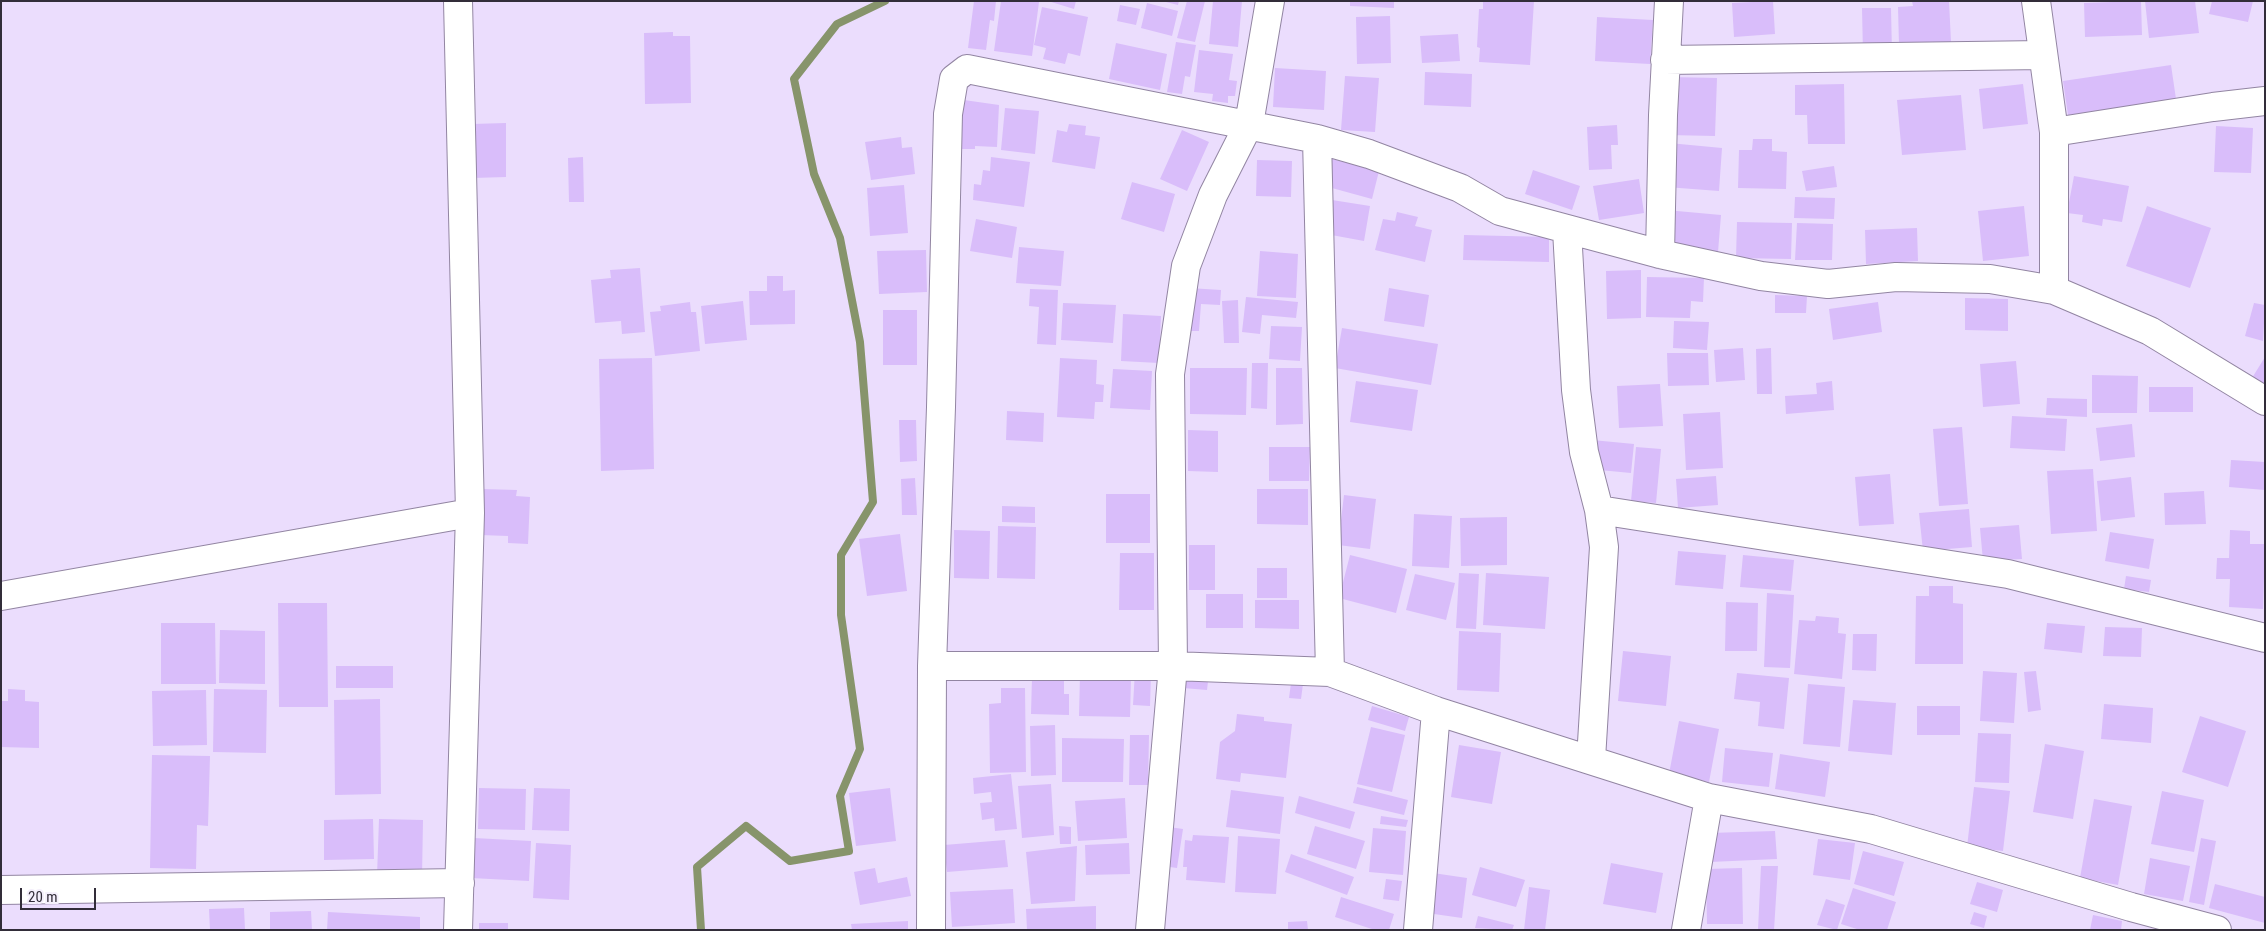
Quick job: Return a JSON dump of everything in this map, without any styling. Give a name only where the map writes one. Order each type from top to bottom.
[{"type":"street","points":[[458,1],[470,513],[458,930]]},
{"type":"street","points":[[1150,930],[1173,666],[1170,374],[1186,266],[1213,195],[1249,124],[1270,1]]},
{"type":"street","points":[[1660,254],[1665,60],[1669,1]]},
{"type":"street","points":[[2036,1],[2054,132],[2054,290]]},
{"type":"street","points":[[1665,60],[2043,55]]},
{"type":"street","points":[[932,930],[932,666],[948,114],[954,79],[967,69],[1317,138],[1370,154],[1460,188],[1500,211],[1660,254],[1761,276],[1828,284],[1896,278],[1981,279],[2054,290],[2150,331],[2265,401]]},
{"type":"street","points":[[2054,132],[2213,107],[2265,101]]},
{"type":"street","points":[[1317,138],[1330,672]]},
{"type":"street","points":[[1567,230],[1576,390],[1584,452],[1599,510],[1604,547],[1591,759]]},
{"type":"street","points":[[1599,510],[2008,574],[2265,638]]},
{"type":"street","points":[[1,596],[470,513]]},
{"type":"street","points":[[932,666],[1173,666],[1330,672],[1436,711],[1709,798],[1871,829],[2131,907],[2216,930]]},
{"type":"street","points":[[1418,930],[1436,711]]},
{"type":"street","points":[[1686,930],[1709,798]]},
{"type":"street","points":[[1,890],[460,883]]},
{"type":"building","points":[[974,1],[996,1],[994,21],[990,20],[986,50],[968,48]]},
{"type":"building","points":[[1001,1],[1039,2],[1032,56],[994,51]]},
{"type":"building","points":[[1048,1],[1076,1],[1074,9]]},
{"type":"building","points":[[1162,1],[1179,1],[1178,5]]},
{"type":"building","points":[[1187,1],[1205,1],[1195,42],[1177,38]]},
{"type":"building","points":[[1213,1],[1242,1],[1238,47],[1209,44]]},
{"type":"building","points":[[1350,1],[1394,1],[1394,8],[1350,6]]},
{"type":"building","points":[[1483,1],[1534,1],[1530,65],[1479,62],[1480,48],[1477,47],[1479,9],[1483,9]]},
{"type":"building","points":[[1773,1],[1775,34],[1734,37],[1732,3]]},
{"type":"building","points":[[1912,1],[1949,1],[1951,42],[1899,45],[1898,7],[1913,6]]},
{"type":"building","points":[[2141,1],[2142,35],[2085,37],[2084,3]]},
{"type":"building","points":[[2145,1],[2195,1],[2199,33],[2149,38]]},
{"type":"building","points":[[2212,1],[2253,1],[2248,22],[2209,14]]},
{"type":"building","points":[[1147,3],[1178,11],[1172,36],[1141,28]]},
{"type":"building","points":[[1120,5],[1140,9],[1136,25],[1117,21]]},
{"type":"building","points":[[1042,7],[1088,17],[1080,56],[1068,53],[1065,64],[1043,59],[1046,48],[1034,45]]},
{"type":"building","points":[[1862,8],[1891,8],[1892,54],[1863,54]]},
{"type":"building","points":[[1390,16],[1391,63],[1357,64],[1356,17]]},
{"type":"building","points":[[1597,17],[1653,20],[1650,64],[1595,61]]},
{"type":"building","points":[[673,32],[673,36],[690,36],[691,103],[645,104],[644,33]]},
{"type":"building","points":[[1458,34],[1460,61],[1422,63],[1420,36]]},
{"type":"building","points":[[1176,42],[1196,45],[1190,77],[1185,76],[1182,94],[1167,92]]},
{"type":"building","points":[[1116,43],[1167,54],[1160,90],[1109,79]]},
{"type":"building","points":[[1199,50],[1233,54],[1229,80],[1237,81],[1235,96],[1228,96],[1228,103],[1212,101],[1213,94],[1194,92]]},
{"type":"building","points":[[2171,65],[2176,99],[2068,115],[2063,81]]},
{"type":"building","points":[[1275,68],[1326,71],[1324,110],[1273,107]]},
{"type":"building","points":[[1425,72],[1472,74],[1471,107],[1424,105]]},
{"type":"building","points":[[1345,76],[1379,78],[1375,132],[1341,130]]},
{"type":"building","points":[[1669,77],[1717,78],[1715,136],[1668,135]]},
{"type":"building","points":[[1844,84],[1845,144],[1808,144],[1807,115],[1795,115],[1795,85]]},
{"type":"building","points":[[2023,84],[2028,124],[1983,129],[1979,89]]},
{"type":"building","points":[[1961,95],[1966,150],[1902,155],[1897,100]]},
{"type":"building","points":[[964,100],[999,105],[997,147],[975,146],[975,149],[960,149]]},
{"type":"building","points":[[1005,108],[1039,111],[1035,154],[1001,150]]},
{"type":"building","points":[[506,123],[506,177],[473,178],[472,124]]},
{"type":"building","points":[[1069,124],[1086,126],[1085,135],[1100,137],[1095,169],[1052,162],[1057,130],[1067,132]]},
{"type":"building","points":[[1617,125],[1618,145],[1611,145],[1612,169],[1589,170],[1587,127]]},
{"type":"building","points":[[2216,126],[2253,128],[2251,173],[2214,172]]},
{"type":"building","points":[[1182,130],[1209,142],[1187,191],[1160,179]]},
{"type":"building","points":[[901,137],[902,148],[912,147],[915,174],[871,180],[865,142]]},
{"type":"building","points":[[1753,139],[1772,139],[1772,151],[1787,152],[1786,189],[1738,188],[1739,150],[1752,150]]},
{"type":"building","points":[[1669,143],[1722,148],[1719,191],[1666,187]]},
{"type":"building","points":[[583,157],[584,202],[569,202],[568,158]]},
{"type":"building","points":[[991,157],[1030,162],[1024,207],[973,200],[974,184],[981,185],[983,170],[990,171]]},
{"type":"building","points":[[1328,158],[1379,171],[1372,199],[1321,185]]},
{"type":"building","points":[[1257,160],[1292,161],[1291,197],[1256,196]]},
{"type":"building","points":[[1834,166],[1837,187],[1806,191],[1802,171]]},
{"type":"building","points":[[1533,170],[1580,186],[1572,210],[1525,194]]},
{"type":"building","points":[[2074,176],[2129,186],[2122,222],[2103,219],[2102,226],[2082,222],[2083,215],[2067,213]]},
{"type":"building","points":[[1639,179],[1644,213],[1599,220],[1593,186]]},
{"type":"building","points":[[1132,182],[1175,194],[1164,232],[1121,219]]},
{"type":"building","points":[[904,185],[908,233],[870,236],[867,188]]},
{"type":"building","points":[[1795,197],[1835,198],[1834,219],[1794,218]]},
{"type":"building","points":[[1332,200],[1370,206],[1364,241],[1326,234]]},
{"type":"building","points":[[2024,206],[2029,256],[1983,261],[1978,211]]},
{"type":"building","points":[[2147,206],[2211,228],[2190,288],[2126,266]]},
{"type":"building","points":[[1666,210],[1721,215],[1718,252],[1663,246]]},
{"type":"building","points":[[1397,212],[1418,217],[1415,226],[1432,230],[1425,262],[1375,250],[1383,219],[1395,221]]},
{"type":"building","points":[[976,219],[1017,227],[1012,258],[970,251]]},
{"type":"building","points":[[1737,222],[1792,223],[1791,259],[1736,258]]},
{"type":"building","points":[[1797,223],[1833,224],[1832,260],[1795,260]]},
{"type":"building","points":[[1917,228],[1918,261],[1866,264],[1865,230]]},
{"type":"building","points":[[1464,235],[1549,237],[1549,262],[1463,260]]},
{"type":"building","points":[[1019,247],[1064,251],[1061,286],[1016,283]]},
{"type":"building","points":[[926,250],[927,292],[879,294],[877,251]]},
{"type":"building","points":[[1260,251],[1298,254],[1296,298],[1257,296]]},
{"type":"building","points":[[640,268],[645,332],[622,334],[621,321],[595,323],[591,280],[611,278],[610,270]]},
{"type":"building","points":[[1641,270],[1641,318],[1607,319],[1606,271]]},
{"type":"building","points":[[767,276],[783,276],[783,291],[795,290],[795,324],[750,325],[749,291],[767,291]]},
{"type":"building","points":[[1647,277],[1704,278],[1703,302],[1691,301],[1690,318],[1646,317]]},
{"type":"building","points":[[1189,288],[1221,290],[1220,305],[1201,304],[1199,331],[1186,331]]},
{"type":"building","points":[[1389,288],[1429,295],[1424,327],[1384,321]]},
{"type":"building","points":[[1030,289],[1058,290],[1056,345],[1037,344],[1039,307],[1029,306]]},
{"type":"building","points":[[1775,295],[1807,296],[1806,313],[1775,313]]},
{"type":"building","points":[[1246,297],[1298,302],[1296,318],[1262,315],[1260,334],[1242,332]]},
{"type":"building","points":[[1965,298],[2008,299],[2008,331],[1965,330]]},
{"type":"building","points":[[1238,300],[1239,343],[1224,343],[1222,301]]},
{"type":"building","points":[[743,301],[747,340],[705,344],[701,306]]},
{"type":"building","points":[[690,302],[691,312],[696,312],[700,351],[655,356],[650,312],[661,311],[660,306]]},
{"type":"building","points":[[1878,302],[1882,332],[1833,340],[1829,309]]},
{"type":"building","points":[[1063,303],[1116,305],[1113,343],[1061,340]]},
{"type":"building","points":[[2254,303],[2265,305],[2263,341],[2245,336]]},
{"type":"building","points":[[883,310],[917,310],[917,365],[883,365]]},
{"type":"building","points":[[1123,314],[1161,316],[1159,363],[1121,361]]},
{"type":"building","points":[[1674,321],[1709,322],[1707,350],[1673,348]]},
{"type":"building","points":[[1271,326],[1302,327],[1300,361],[1269,359]]},
{"type":"building","points":[[1342,328],[1438,344],[1431,385],[1335,368]]},
{"type":"building","points":[[1743,348],[1745,380],[1716,382],[1714,350]]},
{"type":"building","points":[[1771,348],[1772,394],[1757,394],[1756,349]]},
{"type":"building","points":[[1667,353],[1708,353],[1709,385],[1668,386]]},
{"type":"building","points":[[2265,357],[2265,386],[2252,378]]},
{"type":"building","points":[[652,358],[654,469],[601,471],[599,359]]},
{"type":"building","points":[[1060,358],[1097,360],[1096,384],[1104,385],[1103,402],[1095,402],[1094,419],[1057,417]]},
{"type":"building","points":[[2016,361],[2020,404],[1983,407],[1980,364]]},
{"type":"building","points":[[1252,363],[1268,363],[1267,409],[1251,408]]},
{"type":"building","points":[[1190,368],[1247,368],[1246,415],[1190,414]]},
{"type":"building","points":[[1276,368],[1302,368],[1303,424],[1276,425]]},
{"type":"building","points":[[1113,369],[1152,371],[1150,410],[1110,408]]},
{"type":"building","points":[[2092,375],[2138,376],[2137,413],[2092,413]]},
{"type":"building","points":[[1356,381],[1418,390],[1412,431],[1350,422]]},
{"type":"building","points":[[1832,381],[1834,410],[1786,414],[1785,396],[1817,394],[1816,383]]},
{"type":"building","points":[[1660,384],[1663,426],[1619,428],[1617,386]]},
{"type":"building","points":[[2149,387],[2193,387],[2193,412],[2149,412]]},
{"type":"building","points":[[2047,398],[2087,399],[2087,417],[2046,415]]},
{"type":"building","points":[[1007,411],[1044,413],[1043,442],[1006,440]]},
{"type":"building","points":[[1720,412],[1723,468],[1686,470],[1683,414]]},
{"type":"building","points":[[2012,416],[2067,419],[2065,451],[2010,448]]},
{"type":"building","points":[[899,420],[916,420],[917,461],[900,462]]},
{"type":"building","points":[[2132,424],[2135,457],[2100,461],[2096,428]]},
{"type":"building","points":[[1962,427],[1968,504],[1939,506],[1933,429]]},
{"type":"building","points":[[1188,430],[1218,431],[1218,472],[1188,471]]},
{"type":"building","points":[[1592,440],[1634,444],[1631,473],[1589,469]]},
{"type":"building","points":[[1269,447],[1310,447],[1309,481],[1269,481]]},
{"type":"building","points":[[1636,447],[1661,449],[1656,503],[1631,501]]},
{"type":"building","points":[[2231,460],[2265,462],[2265,490],[2229,487]]},
{"type":"building","points":[[2093,469],[2097,531],[2051,534],[2047,471]]},
{"type":"building","points":[[1890,474],[1894,524],[1859,526],[1855,477]]},
{"type":"building","points":[[1716,476],[1718,505],[1678,508],[1676,479]]},
{"type":"building","points":[[2131,477],[2135,517],[2101,521],[2097,481]]},
{"type":"building","points":[[915,478],[917,515],[902,515],[901,479]]},
{"type":"building","points":[[482,489],[517,490],[516,496],[530,497],[528,544],[508,543],[508,536],[480,535]]},
{"type":"building","points":[[1257,489],[1308,489],[1308,525],[1257,524]]},
{"type":"building","points":[[2204,491],[2206,524],[2165,525],[2164,493]]},
{"type":"building","points":[[1106,494],[1150,494],[1150,543],[1106,543]]},
{"type":"building","points":[[1344,495],[1376,499],[1370,549],[1338,545]]},
{"type":"building","points":[[1002,506],[1035,507],[1035,523],[1002,522]]},
{"type":"building","points":[[1969,509],[1972,547],[1923,551],[1919,513]]},
{"type":"building","points":[[1414,514],[1452,516],[1449,568],[1412,566]]},
{"type":"building","points":[[1507,517],[1507,565],[1461,566],[1460,518]]},
{"type":"building","points":[[2019,525],[2022,559],[1983,561],[1980,528]]},
{"type":"building","points":[[998,526],[1036,527],[1035,579],[997,578]]},
{"type":"building","points":[[954,530],[990,531],[989,579],[954,578]]},
{"type":"building","points":[[2230,530],[2250,531],[2250,544],[2265,544],[2263,609],[2229,607],[2230,579],[2216,579],[2217,558],[2229,558]]},
{"type":"building","points":[[2110,532],[2154,539],[2149,569],[2105,561]]},
{"type":"building","points":[[900,534],[907,591],[867,596],[859,539]]},
{"type":"building","points":[[1189,545],[1215,545],[1215,590],[1189,590]]},
{"type":"building","points":[[1678,551],[1726,555],[1723,589],[1675,585]]},
{"type":"building","points":[[1120,553],[1154,553],[1154,610],[1119,610]]},
{"type":"building","points":[[1350,555],[1407,569],[1396,613],[1339,598]]},
{"type":"building","points":[[1743,555],[1794,560],[1791,591],[1740,587]]},
{"type":"building","points":[[1257,568],[1287,568],[1287,598],[1257,598]]},
{"type":"building","points":[[1459,573],[1479,574],[1476,629],[1456,628]]},
{"type":"building","points":[[1486,573],[1549,577],[1545,629],[1483,625]]},
{"type":"building","points":[[1415,574],[1455,583],[1446,620],[1406,610]]},
{"type":"building","points":[[2126,576],[2151,580],[2149,592],[2124,589]]},
{"type":"building","points":[[1929,586],[1953,586],[1953,603],[1963,604],[1963,664],[1915,664],[1916,596],[1929,596]]},
{"type":"building","points":[[1767,593],[1794,595],[1790,668],[1764,667]]},
{"type":"building","points":[[1206,594],[1243,594],[1243,628],[1206,628]]},
{"type":"building","points":[[1255,600],[1299,600],[1299,629],[1255,628]]},
{"type":"building","points":[[1726,602],[1758,603],[1757,651],[1725,651]]},
{"type":"building","points":[[278,603],[327,603],[328,707],[279,707]]},
{"type":"building","points":[[1816,616],[1839,618],[1838,633],[1846,634],[1842,679],[1794,674],[1799,620],[1815,621]]},
{"type":"building","points":[[161,623],[215,623],[216,684],[161,684]]},
{"type":"building","points":[[2047,623],[2085,626],[2082,653],[2044,649]]},
{"type":"building","points":[[2105,627],[2142,628],[2141,657],[2103,656]]},
{"type":"building","points":[[220,630],[265,631],[265,684],[219,683]]},
{"type":"building","points":[[1459,631],[1501,633],[1499,692],[1457,690]]},
{"type":"building","points":[[1853,634],[1877,634],[1876,671],[1852,670]]},
{"type":"building","points":[[1623,651],[1671,656],[1666,706],[1618,701]]},
{"type":"building","points":[[336,666],[393,666],[393,688],[336,688]]},
{"type":"building","points":[[1185,670],[1209,673],[1207,690],[1183,688]]},
{"type":"building","points":[[1135,671],[1151,672],[1150,706],[1133,705]]},
{"type":"building","points":[[1983,671],[2017,673],[2014,723],[1980,721]]},
{"type":"building","points":[[2036,671],[2041,710],[2028,712],[2024,672]]},
{"type":"building","points":[[1737,673],[1789,678],[1784,729],[1758,726],[1760,702],[1734,699]]},
{"type":"building","points":[[1080,675],[1131,677],[1130,717],[1079,716]]},
{"type":"building","points":[[1032,677],[1064,678],[1064,694],[1069,694],[1069,715],[1031,714]]},
{"type":"building","points":[[1291,683],[1303,684],[1301,699],[1289,698]]},
{"type":"building","points":[[1808,684],[1845,687],[1840,747],[1803,744]]},
{"type":"building","points":[[1001,688],[1025,688],[1026,772],[990,773],[989,704],[1001,703]]},
{"type":"building","points":[[8,689],[25,690],[25,701],[39,702],[39,748],[1,747],[1,701],[8,701]]},
{"type":"building","points":[[214,689],[267,690],[266,753],[213,752]]},
{"type":"building","points":[[206,690],[207,745],[153,746],[152,691]]},
{"type":"building","points":[[380,699],[381,794],[335,795],[334,700]]},
{"type":"building","points":[[1853,700],[1896,703],[1892,755],[1848,751]]},
{"type":"building","points":[[2104,704],[2153,708],[2151,743],[2101,739]]},
{"type":"building","points":[[1372,706],[1409,717],[1405,731],[1368,720]]},
{"type":"building","points":[[1917,706],[1960,706],[1960,735],[1917,735]]},
{"type":"building","points":[[1237,714],[1264,717],[1264,721],[1292,724],[1286,778],[1241,773],[1240,782],[1216,779],[1220,742],[1235,731]]},
{"type":"building","points":[[2200,716],[2246,731],[2228,787],[2182,772]]},
{"type":"building","points":[[1679,721],[1719,729],[1709,782],[1669,774]]},
{"type":"building","points":[[1055,725],[1056,775],[1031,776],[1030,726]]},
{"type":"building","points":[[1371,727],[1405,735],[1392,792],[1357,784]]},
{"type":"building","points":[[1978,733],[2011,734],[2009,783],[1975,782]]},
{"type":"building","points":[[1130,735],[1149,735],[1148,785],[1129,785]]},
{"type":"building","points":[[1062,738],[1124,739],[1123,782],[1062,782]]},
{"type":"building","points":[[2045,744],[2084,751],[2073,819],[2033,812]]},
{"type":"building","points":[[1459,745],[1501,752],[1492,804],[1451,797]]},
{"type":"building","points":[[1725,748],[1773,753],[1769,787],[1722,782]]},
{"type":"building","points":[[1780,754],[1830,762],[1825,797],[1775,789]]},
{"type":"building","points":[[152,755],[210,756],[208,826],[197,825],[196,869],[150,868]]},
{"type":"building","points":[[1011,774],[1017,829],[995,831],[994,818],[982,820],[980,803],[992,802],[991,792],[974,794],[973,778]]},
{"type":"building","points":[[1051,784],[1054,835],[1022,838],[1018,786]]},
{"type":"building","points":[[1357,787],[1408,800],[1404,815],[1353,803]]},
{"type":"building","points":[[1974,787],[2010,791],[2003,851],[1967,847]]},
{"type":"building","points":[[479,788],[526,789],[525,830],[478,829]]},
{"type":"building","points":[[534,788],[570,789],[569,831],[532,830]]},
{"type":"building","points":[[890,788],[896,841],[856,846],[849,793]]},
{"type":"building","points":[[1231,790],[1284,797],[1280,834],[1226,827]]},
{"type":"building","points":[[2162,791],[2204,800],[2194,852],[2151,844]]},
{"type":"building","points":[[1299,796],[1355,812],[1350,829],[1295,813]]},
{"type":"building","points":[[1125,798],[1127,838],[1078,841],[1075,801]]},
{"type":"building","points":[[2094,799],[2132,806],[2118,885],[2080,878]]},
{"type":"building","points":[[1381,816],[1408,820],[1406,827],[1380,824]]},
{"type":"building","points":[[373,819],[374,859],[324,860],[324,820]]},
{"type":"building","points":[[379,819],[423,820],[422,877],[377,876]]},
{"type":"building","points":[[1059,826],[1071,827],[1071,844],[1060,844]]},
{"type":"building","points":[[1315,826],[1365,841],[1356,869],[1307,854]]},
{"type":"building","points":[[1169,827],[1183,829],[1177,868],[1163,866]]},
{"type":"building","points":[[1373,828],[1406,831],[1403,875],[1369,872]]},
{"type":"building","points":[[1775,831],[1777,859],[1710,862],[1709,833]]},
{"type":"building","points":[[1193,835],[1229,837],[1225,883],[1186,880],[1187,867],[1183,867],[1185,840],[1192,841]]},
{"type":"building","points":[[1238,836],[1280,839],[1276,894],[1235,892]]},
{"type":"building","points":[[474,838],[531,841],[529,881],[471,878]]},
{"type":"building","points":[[2201,838],[2216,841],[2204,905],[2189,902]]},
{"type":"building","points":[[1818,839],[1855,843],[1850,880],[1813,875]]},
{"type":"building","points":[[1005,840],[1008,867],[947,872],[944,845]]},
{"type":"building","points":[[536,843],[571,845],[569,900],[533,898]]},
{"type":"building","points":[[1129,843],[1130,874],[1086,875],[1085,845]]},
{"type":"building","points":[[1077,846],[1075,901],[1031,904],[1026,852]]},
{"type":"building","points":[[1863,851],[1904,862],[1894,896],[1854,884]]},
{"type":"building","points":[[1291,854],[1354,877],[1347,895],[1285,872]]},
{"type":"building","points":[[2150,858],[2190,866],[2183,901],[2144,894]]},
{"type":"building","points":[[1611,863],[1663,873],[1656,913],[1603,904]]},
{"type":"building","points":[[1761,866],[1778,866],[1774,930],[1758,930]]},
{"type":"building","points":[[1480,867],[1525,880],[1516,907],[1472,895]]},
{"type":"building","points":[[875,868],[878,883],[907,877],[911,896],[860,905],[854,872]]},
{"type":"building","points":[[1742,868],[1743,924],[1707,924],[1706,869]]},
{"type":"building","points":[[1433,873],[1467,878],[1462,918],[1427,913]]},
{"type":"building","points":[[1386,879],[1402,881],[1399,901],[1383,899]]},
{"type":"building","points":[[1977,882],[2003,890],[1997,912],[1970,904]]},
{"type":"building","points":[[2215,884],[2265,897],[2265,923],[2209,908]]},
{"type":"building","points":[[1529,887],[1550,890],[1545,930],[1524,930]]},
{"type":"building","points":[[1853,888],[1896,902],[1887,930],[1860,930],[1841,924]]},
{"type":"building","points":[[1013,889],[1015,923],[952,927],[950,892]]},
{"type":"building","points":[[1341,897],[1394,914],[1389,930],[1375,930],[1335,917]]},
{"type":"building","points":[[1826,899],[1845,905],[1837,930],[1817,925]]},
{"type":"building","points":[[1096,906],[1096,930],[1027,930],[1026,909]]},
{"type":"building","points":[[244,908],[245,930],[210,930],[209,909]]},
{"type":"building","points":[[311,911],[312,930],[270,930],[270,912]]},
{"type":"building","points":[[328,912],[420,917],[420,930],[327,930]]},
{"type":"building","points":[[1974,912],[1987,916],[1984,928],[1970,924]]},
{"type":"building","points":[[2093,915],[2122,921],[2121,930],[2090,930]]},
{"type":"building","points":[[1478,916],[1514,925],[1512,930],[1475,928]]},
{"type":"building","points":[[908,921],[908,930],[852,930],[851,924]]},
{"type":"building","points":[[1307,921],[1308,930],[1288,930],[1288,922]]},
{"type":"building","points":[[479,923],[508,923],[508,930],[479,930]]},
{"type":"waterway","points":[[701,930],[697,867],[746,826],[790,861],[849,851],[840,796],[860,749],[841,615],[841,555],[873,502],[860,342],[840,238],[814,174],[794,79],[837,24],[885,1]]}]
